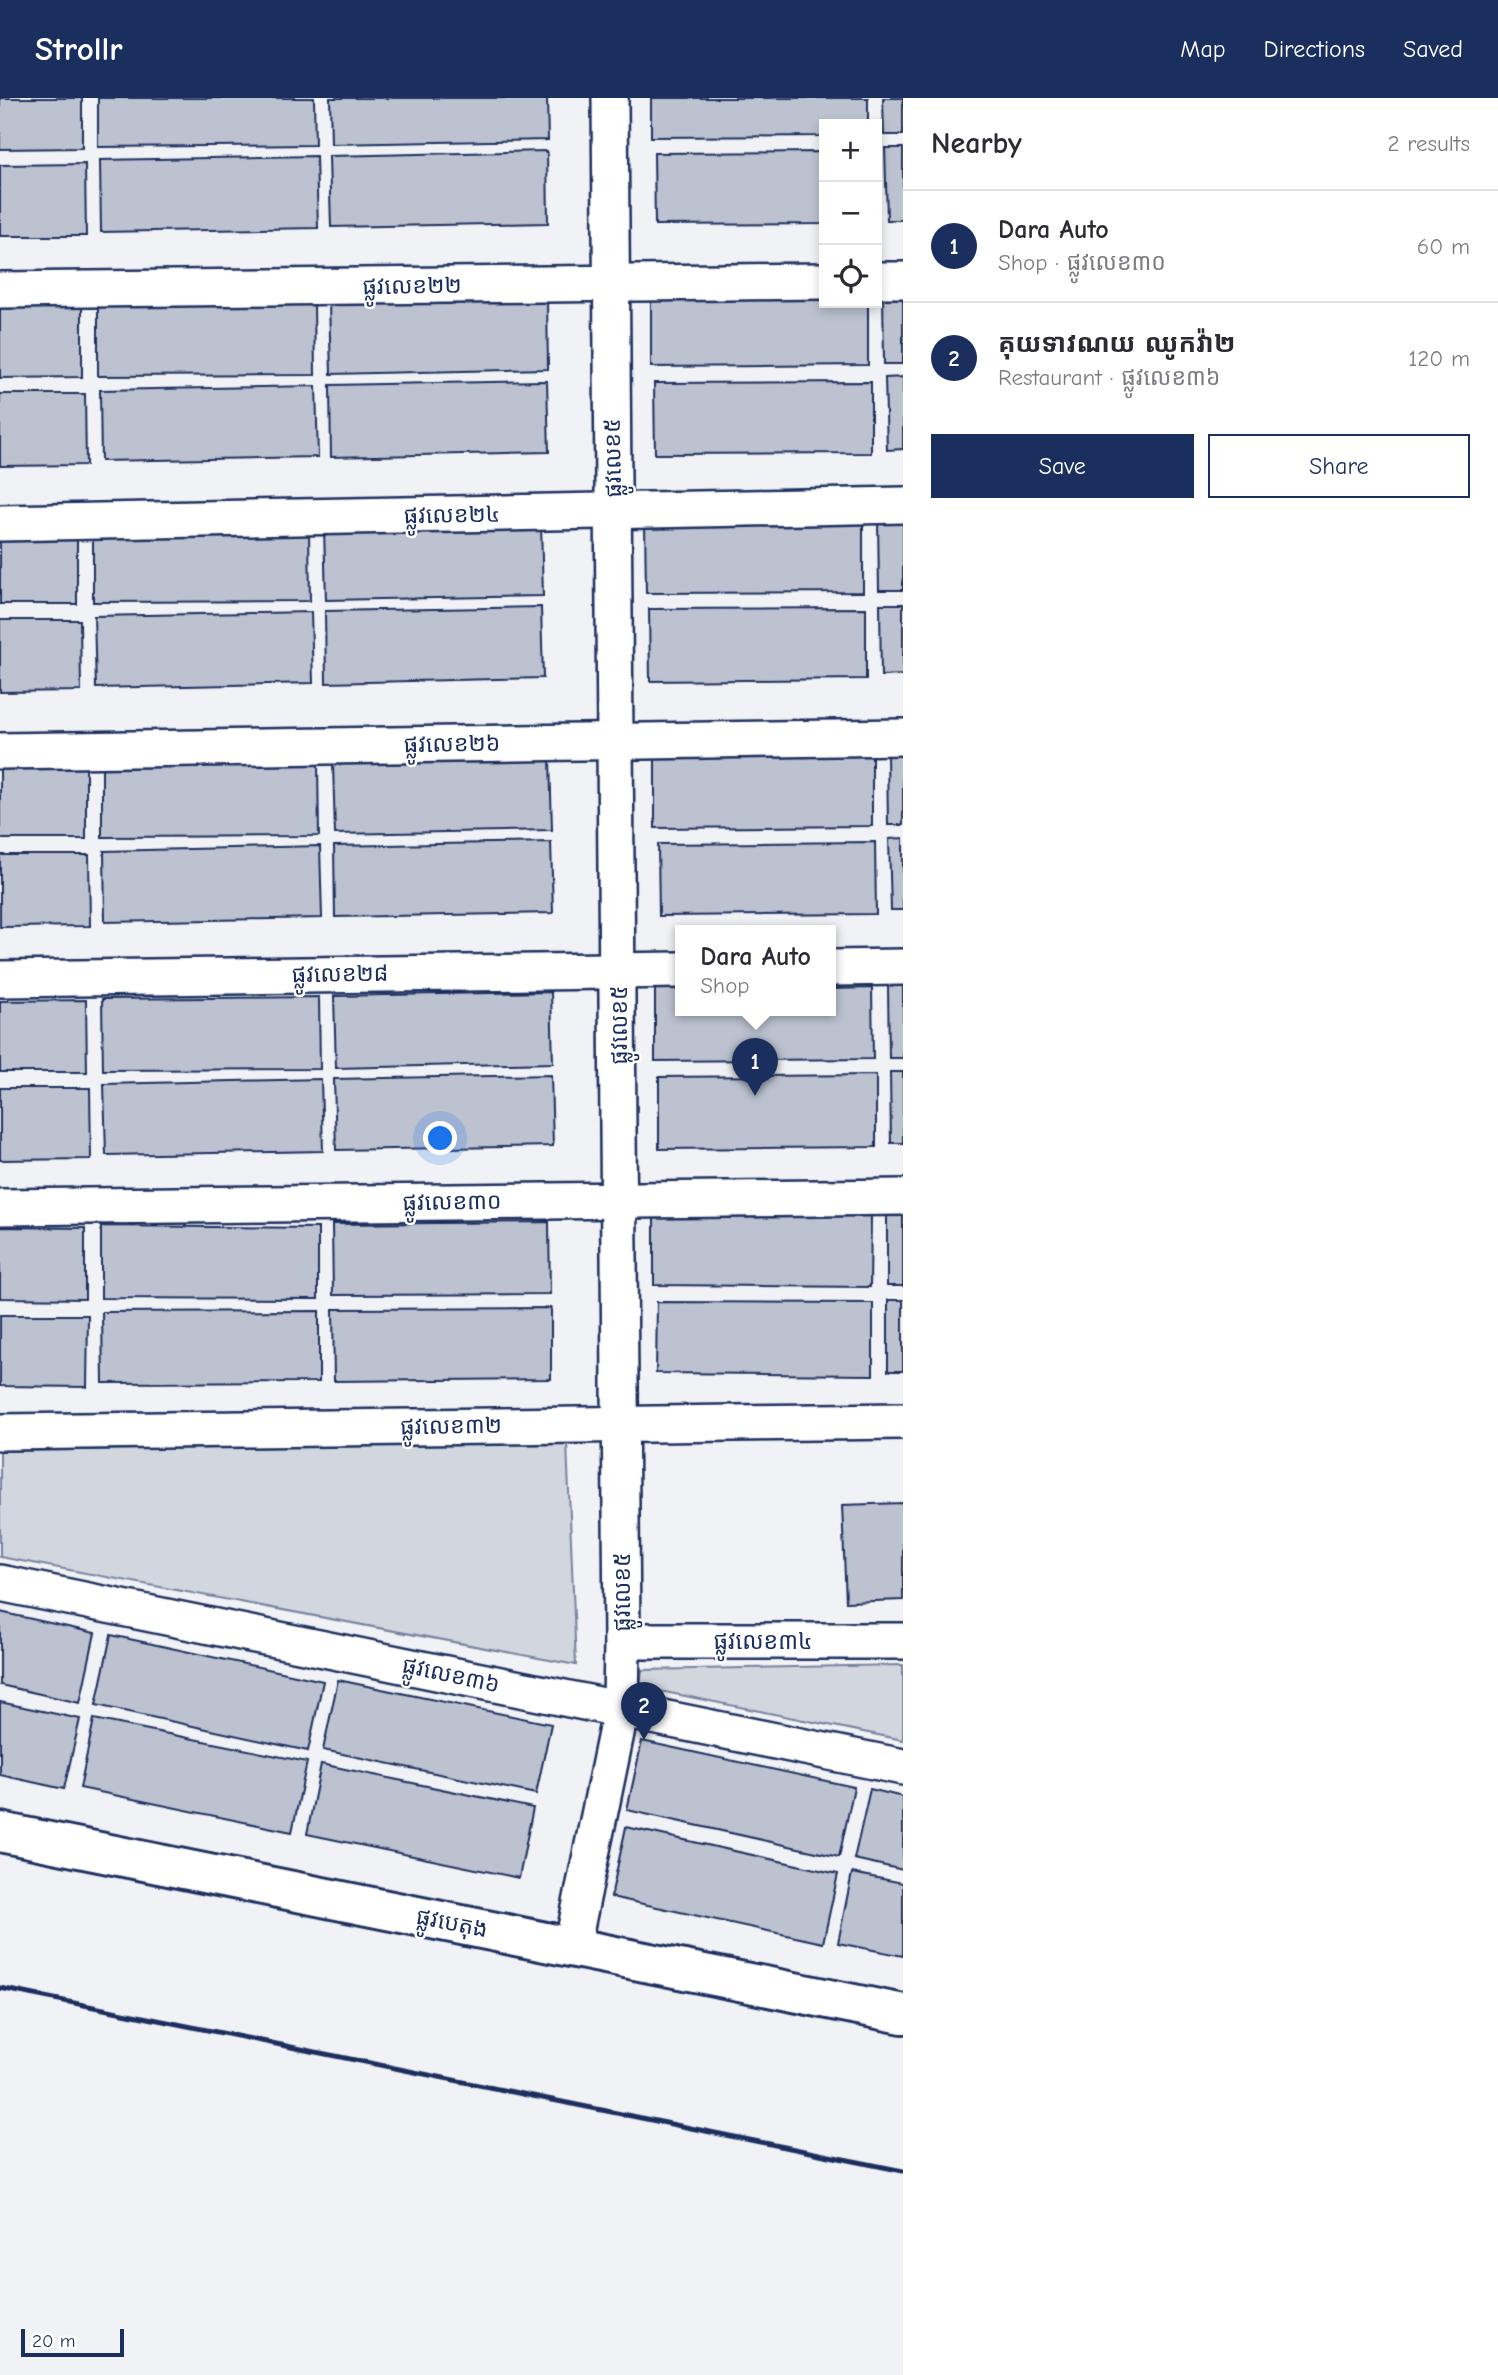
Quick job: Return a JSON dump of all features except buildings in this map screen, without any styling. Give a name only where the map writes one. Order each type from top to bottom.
[{"type":"main road","name":"ផ្លូវបេតុង","points":[[0,1832],[903,2014]]},
{"type":"street","name":"ផ្លូវលេខ៥","points":[[572,1947],[621,1709],[622,1424],[610,98]]},
{"type":"street","points":[[882,280],[903,280]]},
{"type":"street","name":"ផ្លូវលេខ២២","points":[[0,290],[819,281]]},
{"type":"street","name":"ផ្លូវលេខ២៤","points":[[0,523],[903,505]]},
{"type":"street","name":"ផ្លូវលេខ២៦","points":[[0,751],[903,737]]},
{"type":"street","points":[[836,968],[903,967]]},
{"type":"street","name":"ផ្លូវលេខ២៨","points":[[0,979],[675,970]]},
{"type":"street","name":"ផ្លូវលេខ៣០","points":[[0,1207],[903,1197]]},
{"type":"street","name":"ផ្លូវលេខ៣២","points":[[0,1432],[903,1421]]},
{"type":"street","name":"ផ្លូវលេខ៣៦","points":[[0,1583],[903,1767]]},
{"type":"street","name":"ផ្លូវលេខ៣៤","points":[[622,1641],[903,1641]]},
{"type":"shaded area","points":[[567,1443],[576,1665],[0,1557],[0,1451]]},
{"type":"shaded area","points":[[903,1665],[903,1740],[640,1687],[642,1670]]},
{"type":"railway","points":[[0,1988],[903,2171]]},
{"type":"place","name":"Dara Auto","points":[[755,1096]]},
{"type":"place","name":"គុយទាវណយ ឈូកវ៉ា២","points":[[644,1740]]}]
